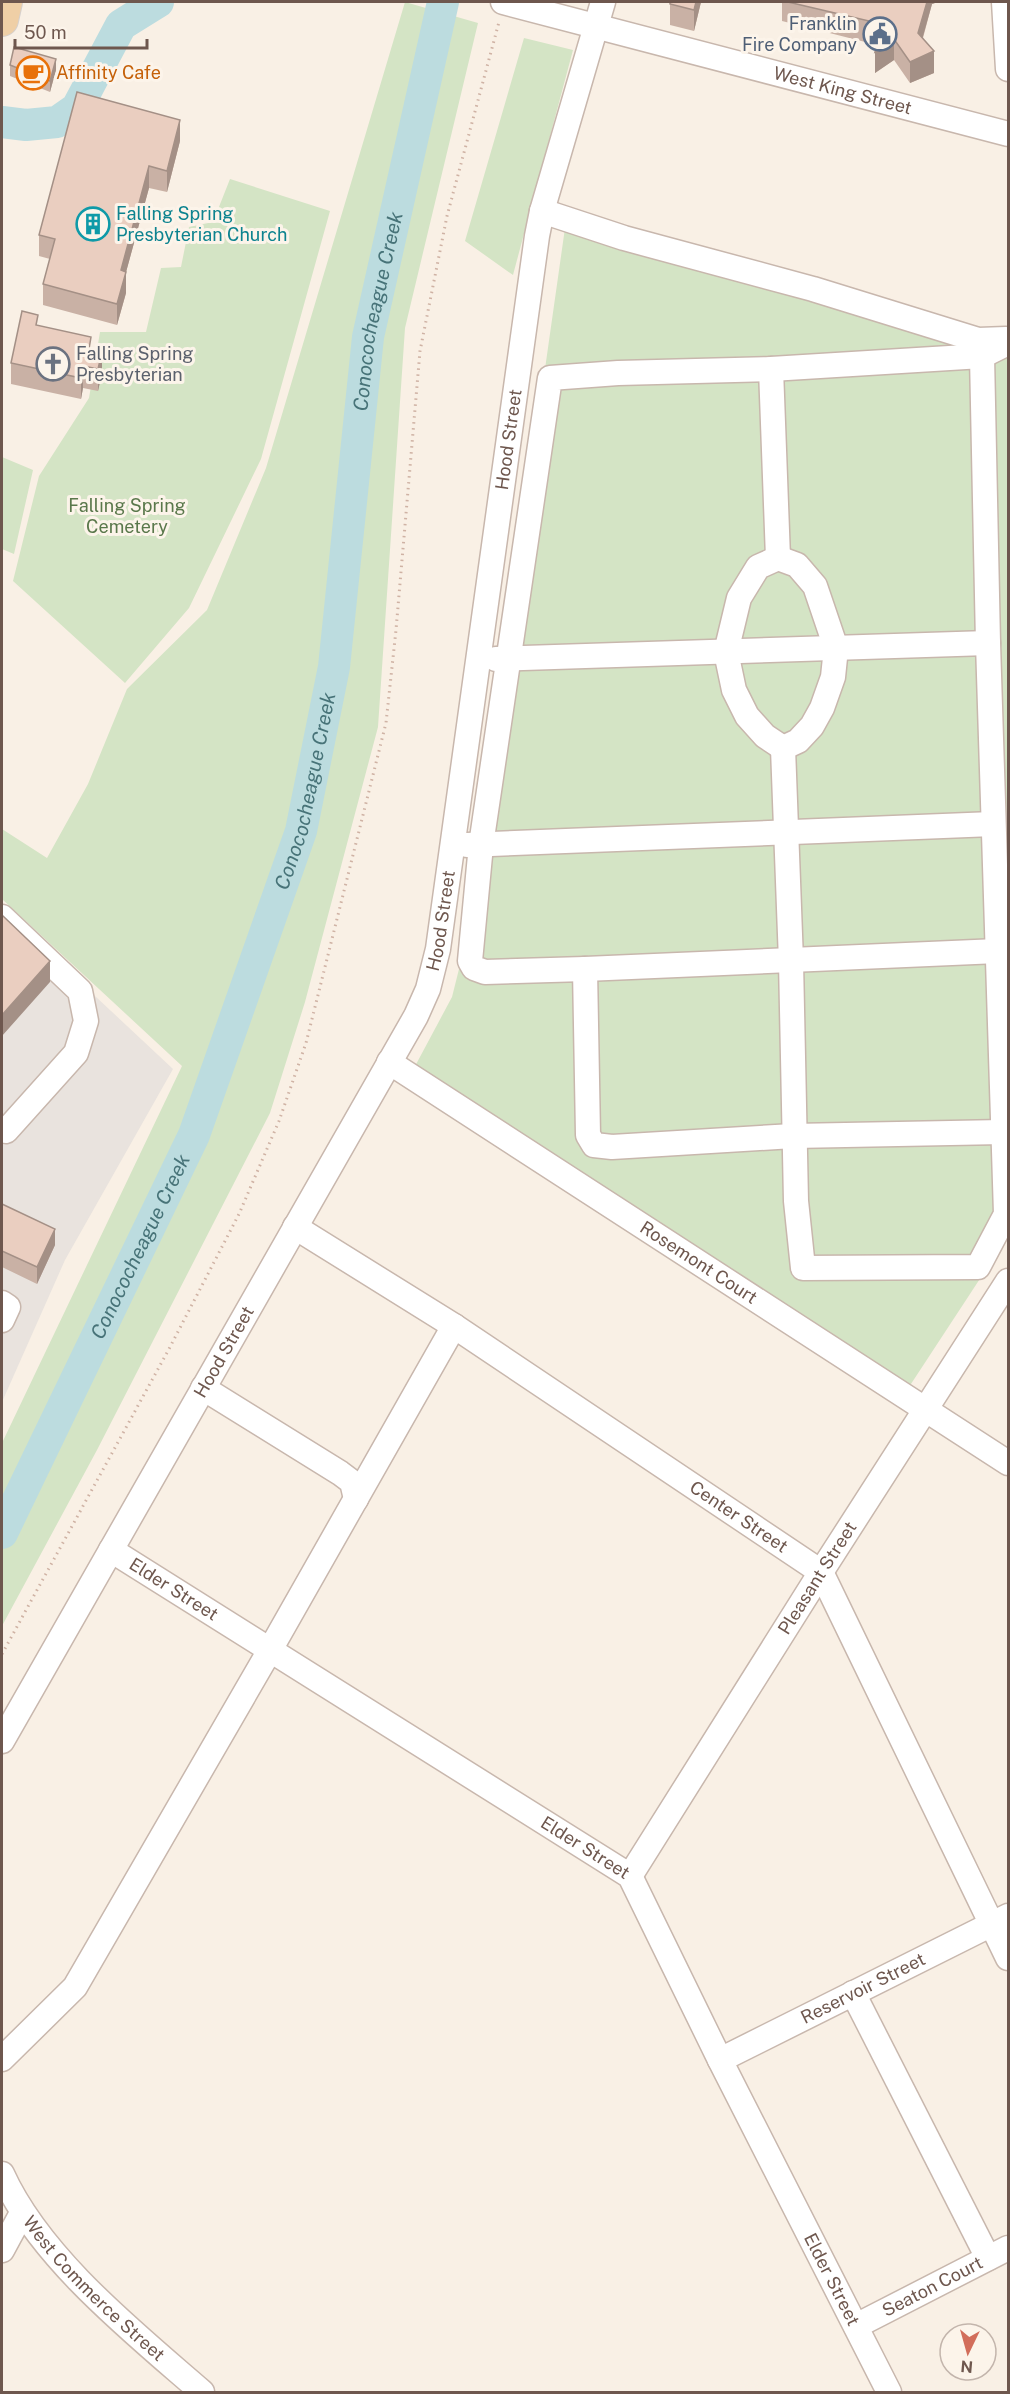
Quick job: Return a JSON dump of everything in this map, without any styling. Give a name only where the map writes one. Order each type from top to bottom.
[{"type":"main road","points":[[2,20],[6,2]]},
{"type":"street","name":"Hood Street","points":[[2,1741],[416,1016],[428,990],[438,949],[542,211],[603,2]]},
{"type":"street","points":[[1004,2],[1008,69]]},
{"type":"street","name":"West King Street","points":[[501,10],[597,26],[1008,134]]},
{"type":"street","points":[[542,211],[624,238],[813,289],[978,340],[1008,341]]},
{"type":"street","points":[[998,951],[485,972],[474,968],[470,961],[481,845],[550,378],[618,373],[771,369],[982,356],[1008,341]]},
{"type":"street","points":[[783,748],[791,961],[796,1201],[803,1268],[978,1267],[1006,1214],[993,824],[982,356]]},
{"type":"street","points":[[771,369],[778,558]]},
{"type":"street","points":[[778,558],[797,565],[815,586],[836,648],[832,677],[822,708],[812,726],[798,741],[783,748],[765,736],[747,716],[734,690],[726,651],[739,598],[758,567],[778,558]]},
{"type":"street","points":[[478,659],[988,643]]},
{"type":"street","points":[[452,845],[787,834],[993,824]]},
{"type":"street","points":[[2,917],[80,991],[86,1021],[76,1053],[6,1131],[2,1129]]},
{"type":"street","points":[[585,969],[588,1135],[594,1145],[612,1148],[794,1136],[1003,1132]]},
{"type":"street","name":"Rosemont Court","points":[[389,1062],[1008,1463]]},
{"type":"street","name":"Center Street","points":[[295,1227],[454,1326],[821,1572]]},
{"type":"street","name":"Pleasant Street","points":[[630,1876],[1008,1281]]},
{"type":"street","points":[[2,1303],[8,1307],[2,1320]]},
{"type":"street","points":[[2,2059],[75,1987],[454,1326]]},
{"type":"street","points":[[203,1388],[340,1473],[352,1482],[356,1499]]},
{"type":"street","name":"Elder Street","points":[[111,1550],[630,1876],[720,2060],[889,2392]]},
{"type":"street","points":[[821,1572],[1000,1920],[1008,1958]]},
{"type":"street","name":"Reservoir Street","points":[[720,2060],[1000,1920]]},
{"type":"street","points":[[853,1993],[998,2253]]},
{"type":"street","name":"West Commerce Street","points":[[2,2174],[22,2213],[81,2282],[131,2330],[202,2392]]},
{"type":"street","points":[[2,2250],[22,2213]]},
{"type":"street","name":"Seaton Court","points":[[856,2326],[998,2253]]},
{"type":"path","points":[[2,1654],[169,1349],[238,1214],[279,1121],[306,1043],[386,723],[420,351],[447,216],[501,10]]},
{"type":"shaded area","points":[[2,909],[173,1069],[65,1260],[2,1402]]},
{"type":"green space","points":[[405,2],[478,23],[405,328],[378,727],[305,1002],[270,1113],[97,1450],[2,1626],[2,1443],[182,1066],[2,899],[2,829],[47,858],[88,784],[127,689],[207,610],[266,468]]},
{"type":"green space","points":[[524,38],[573,50],[513,275],[465,241]]},
{"type":"green space","name":"Falling Spring Cemetery","points":[[230,179],[330,211],[261,459],[189,608],[125,683],[13,581],[39,476],[89,398],[100,332],[146,332],[161,268],[181,267],[189,227],[213,222]]},
{"type":"green space","points":[[565,228],[1008,337],[1008,1236],[909,1387],[413,1070],[452,997],[461,961]]},
{"type":"green space","points":[[2,457],[33,470],[14,554],[2,549]]},
{"type":"building","points":[[670,2],[696,2],[694,10],[670,4]]},
{"type":"building","points":[[788,2],[927,2],[918,33],[934,51],[910,62],[894,39],[875,52],[882,24]]},
{"type":"building","points":[[14,47],[56,59],[50,81],[10,65]]},
{"type":"building","name":"Falling Spring Presbyterian Church","points":[[77,92],[180,120],[167,171],[149,166],[121,270],[126,272],[117,304],[43,284],[55,239],[39,235]]},
{"type":"building","points":[[22,311],[38,315],[36,325],[91,337],[89,349],[102,352],[98,369],[83,366],[81,378],[11,363]]},
{"type":"building","points":[[2,917],[50,961],[2,1015]]},
{"type":"building","points":[[2,1204],[55,1229],[37,1267],[2,1251]]},
{"type":"waterway","points":[[2,122],[26,125],[57,122],[77,108],[121,25],[158,2]]},
{"type":"waterway","name":"Conococheague Creek","points":[[2,1533],[194,1135],[301,831],[334,667],[368,337],[443,2]]},
{"type":"place","name":"Franklin Fire Company","points":[[880,34]]},
{"type":"place","name":"Affinity Cafe","points":[[33,73]]},
{"type":"place","name":"Falling Spring Presbyterian Church","points":[[93,224]]},
{"type":"place","name":"Falling Spring Presbyterian","points":[[53,364]]}]
